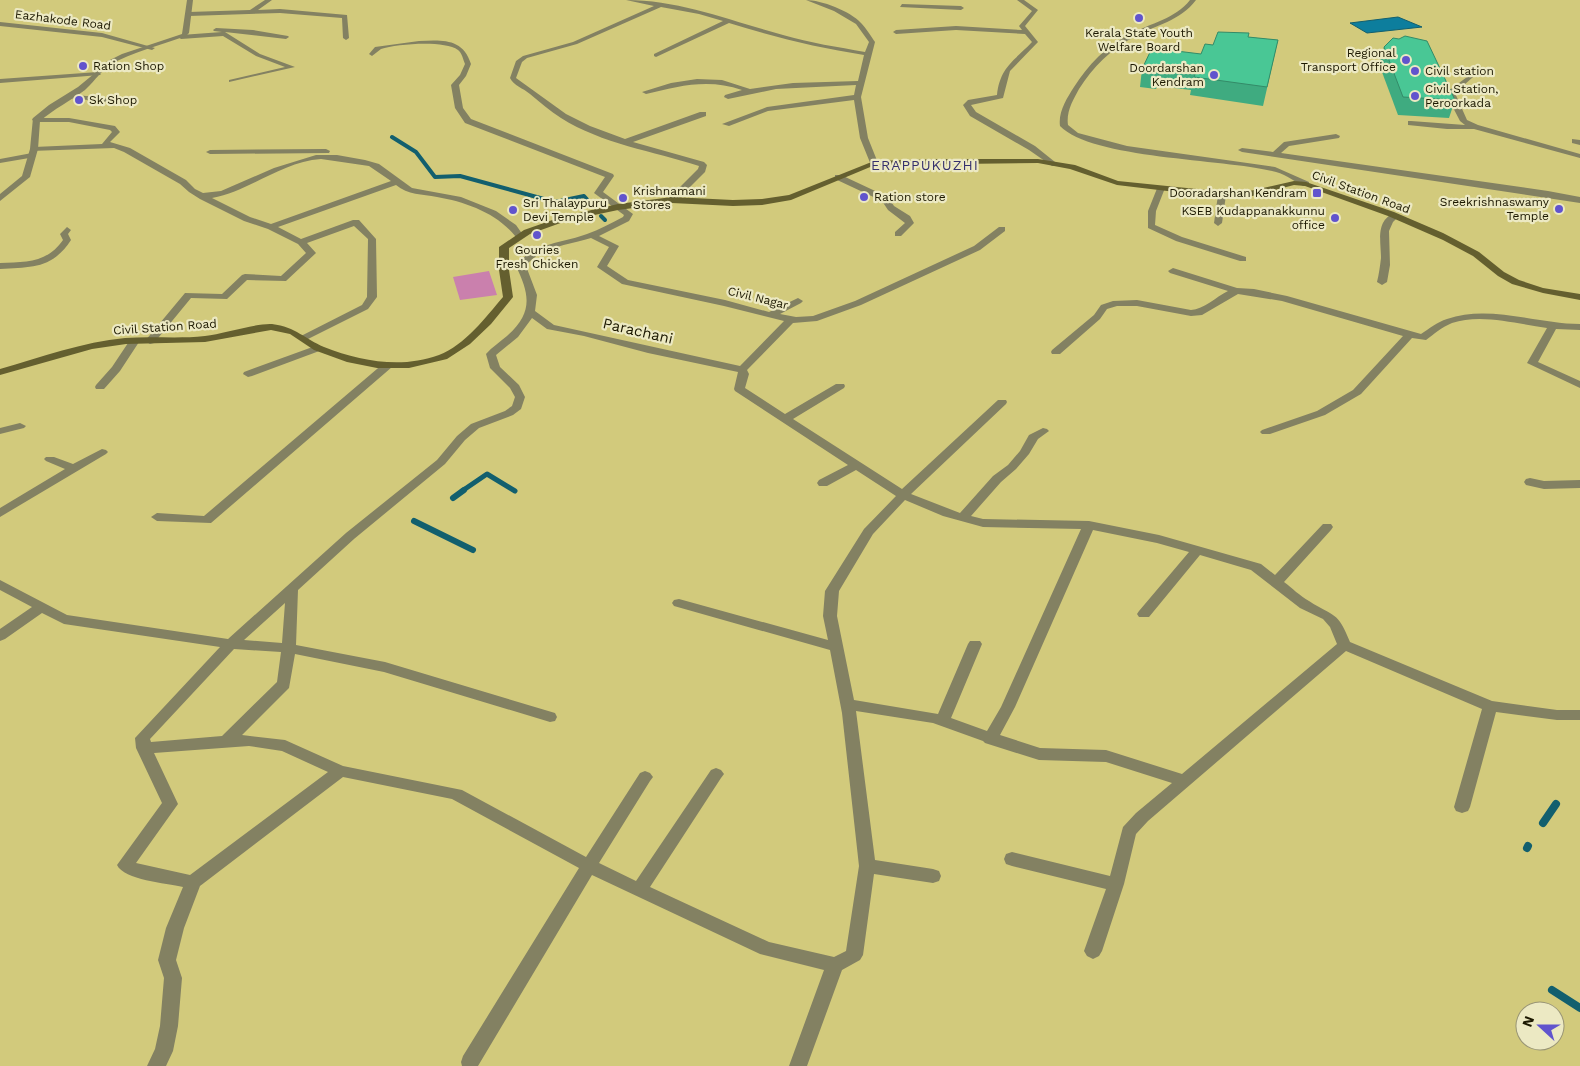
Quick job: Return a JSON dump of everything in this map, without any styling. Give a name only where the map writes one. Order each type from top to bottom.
[{"type":"main road","name":"Civil Station Road","points":[[0,372],[92,346],[205,339],[271,327],[282,328],[304,338],[318,348],[351,360],[377,365],[409,365],[443,357],[466,342],[508,298],[504,270],[504,247],[519,236],[564,219],[618,206],[672,200],[701,203],[762,202],[791,197],[874,163],[995,160],[1052,164],[1072,167],[1108,181],[1222,195],[1245,195],[1286,184],[1306,184],[1395,216],[1441,236],[1477,255],[1495,271],[1525,286],[1580,298]]},
{"type":"street","points":[[184,35],[190,0]]},
{"type":"street","points":[[252,12],[269,0]]},
{"type":"street","points":[[629,0],[700,12],[780,37],[828,48],[868,54]]},
{"type":"street","points":[[809,0],[836,10],[858,23],[872,42],[857,97],[864,138],[874,163]]},
{"type":"street","points":[[920,0],[1027,32]]},
{"type":"street","points":[[1020,0],[1035,10],[1034,15],[1023,22],[1022,26],[1035,42],[1010,64],[1001,82],[1000,96],[967,105],[973,114],[1032,148],[1052,164]]},
{"type":"street","points":[[1193,0],[1176,16],[1125,39],[1098,60],[1076,90],[1065,110],[1063,124],[1078,136],[1110,145],[1273,168],[1306,184]]},
{"type":"street","points":[[661,5],[575,43],[525,57],[519,61],[513,78],[515,82],[529,90],[563,116],[625,142],[703,166],[702,170],[672,200]]},
{"type":"street","points":[[902,6],[960,13]]},
{"type":"street","points":[[189,14],[280,11],[345,16],[346,38]]},
{"type":"street","points":[[896,32],[960,13]]},
{"type":"street","points":[[656,55],[728,21]]},
{"type":"street","name":"Eazhakode Road","points":[[0,24],[102,35],[152,48]]},
{"type":"street","points":[[0,198],[26,177],[33,152],[36,120],[98,74],[100,69],[110,61],[152,48],[184,35],[234,30],[286,37]]},
{"type":"street","points":[[184,35],[224,34],[258,55],[292,67],[231,81]]},
{"type":"street","points":[[194,882],[130,869],[126,865],[170,804],[162,782],[144,748],[142,738],[231,644],[350,536],[440,462],[461,438],[475,426],[509,414],[516,407],[520,397],[515,387],[496,368],[491,354],[521,327],[531,313],[534,301],[528,278],[521,266],[523,260],[537,252],[591,235],[626,219],[629,214],[598,193],[610,176],[468,121],[459,108],[455,85],[463,76],[468,64],[464,52],[460,48],[428,42],[377,48],[372,54]]},
{"type":"street","points":[[0,81],[98,74]]},
{"type":"street","points":[[1470,76],[1452,92],[1451,96],[1464,121],[1475,127],[1580,156]]},
{"type":"street","points":[[646,92],[684,81],[717,81],[747,90]]},
{"type":"street","points":[[728,97],[747,90],[860,83]]},
{"type":"street","points":[[70,96],[124,102]]},
{"type":"street","points":[[726,124],[766,109],[857,97]]},
{"type":"street","points":[[625,142],[703,114]]},
{"type":"street","points":[[36,120],[69,120],[112,128],[116,132],[105,143],[127,150],[162,169],[200,196],[301,242],[311,253],[283,279],[245,276],[224,296],[188,294],[150,341]]},
{"type":"street","points":[[1411,123],[1446,127],[1475,127]]},
{"type":"street","points":[[1275,154],[1286,144],[1336,136]]},
{"type":"street","points":[[0,161],[33,152],[114,146]]},
{"type":"street","points":[[210,152],[326,150],[334,157]]},
{"type":"street","points":[[1242,150],[1580,200]]},
{"type":"street","points":[[200,196],[219,196],[272,172],[316,157],[334,157],[371,163],[407,189],[450,198],[493,212],[513,226],[519,236]]},
{"type":"street","points":[[838,177],[885,199],[891,208],[907,218],[910,223],[898,234]]},
{"type":"street","points":[[271,227],[397,182]]},
{"type":"street","points":[[1162,188],[1152,211],[1151,226],[1179,239],[1243,259]]},
{"type":"street","points":[[1218,224],[1222,195]]},
{"type":"street","points":[[1382,282],[1386,260],[1383,236],[1388,221],[1395,216]]},
{"type":"street","points":[[301,242],[356,222],[372,239],[372,297],[365,307],[304,338]]},
{"type":"street","name":"Civil Nagar","points":[[591,235],[614,246],[602,268],[625,282],[726,303],[771,315],[792,319],[814,319],[858,303],[977,248],[1002,229]]},
{"type":"street","points":[[0,266],[44,263],[51,260],[61,251],[67,240],[64,234],[67,230]]},
{"type":"street","points":[[1173,271],[1236,291],[1254,292],[1284,298],[1422,338],[1452,320],[1467,318],[1507,319],[1552,326],[1580,327]]},
{"type":"street","points":[[1056,352],[1097,317],[1104,306],[1116,303],[1137,303],[1191,312],[1202,312],[1216,301],[1236,291]]},
{"type":"street","points":[[771,315],[798,301]]},
{"type":"street","name":"Parachani","points":[[531,313],[551,327],[585,333],[648,350],[742,370]]},
{"type":"street","points":[[792,319],[742,370],[744,374],[739,389],[903,495],[983,523],[1089,525],[1159,539],[1256,567],[1305,605],[1328,616],[1336,624],[1344,645],[1490,706],[1556,715],[1580,715]]},
{"type":"street","points":[[1552,326],[1532,363],[1580,385]]},
{"type":"street","points":[[1266,432],[1321,413],[1357,392],[1409,335]]},
{"type":"street","points":[[100,387],[116,369],[134,342]]},
{"type":"street","points":[[248,374],[318,348]]},
{"type":"street","points":[[157,517],[207,520],[388,365]]},
{"type":"street","points":[[785,418],[840,386]]},
{"type":"street","points":[[144,748],[249,740],[285,746],[340,771],[456,794],[589,866],[766,949],[835,965],[854,955],[867,866],[848,704],[830,616],[832,591],[868,532],[903,495],[1002,402]]},
{"type":"street","points":[[0,431],[20,426]]},
{"type":"street","points":[[962,517],[997,479],[1012,467],[1025,452],[1033,437],[1043,431]]},
{"type":"street","points":[[0,513],[102,452]]},
{"type":"street","points":[[50,459],[75,469]]},
{"type":"street","points":[[823,483],[857,465]]},
{"type":"street","points":[[1530,482],[1544,485],[1580,484]]},
{"type":"street","points":[[990,739],[1008,707],[1089,525]]},
{"type":"street","points":[[1276,582],[1327,527]]},
{"type":"street","points":[[1144,614],[1197,550]]},
{"type":"street","points":[[0,584],[64,619],[231,644],[289,648],[385,667],[550,717]]},
{"type":"street","points":[[226,742],[284,684],[289,648],[292,588]]},
{"type":"street","points":[[679,603],[837,647]]},
{"type":"street","points":[[0,636],[41,607]]},
{"type":"street","points":[[942,721],[975,644]]},
{"type":"street","points":[[1093,951],[1116,884],[1129,832],[1142,817],[1344,645]]},
{"type":"street","points":[[848,704],[942,721],[990,739],[1039,754],[1106,756],[1162,772],[1184,781]]},
{"type":"street","points":[[1462,807],[1490,706]]},
{"type":"street","points":[[156,1066],[164,1051],[169,1026],[173,978],[167,960],[175,928],[194,882],[340,771]]},
{"type":"street","points":[[640,890],[716,774]]},
{"type":"street","points":[[470,1062],[645,777]]},
{"type":"street","points":[[1012,859],[1116,884]]},
{"type":"street","points":[[867,866],[934,876]]},
{"type":"street","points":[[798,1066],[835,965]]},
{"type":"shaded area","points":[[489,271],[497,295],[460,300],[453,277]]},
{"type":"water","points":[[1398,17],[1422,27],[1367,33],[1350,23]]},
{"type":"building","points":[[1218,32],[1249,33],[1248,37],[1278,40],[1267,87],[1194,77],[1196,72],[1160,68],[1159,71],[1142,69],[1152,48],[1201,54],[1205,44],[1213,45]]},
{"type":"building","points":[[1405,36],[1427,41],[1455,100],[1403,97],[1384,47],[1393,38],[1399,39]]},
{"type":"waterway","points":[[392,137],[416,152],[435,177],[460,176],[555,202],[584,196],[594,207]]},
{"type":"waterway","points":[[601,216],[605,220]]},
{"type":"waterway","points":[[462,491],[487,474],[515,491]]},
{"type":"waterway","points":[[453,498],[464,490]]},
{"type":"waterway","points":[[414,521],[473,550]]},
{"type":"waterway","points":[[1543,823],[1556,804]]},
{"type":"waterway","points":[[1552,990],[1580,1008]]},
{"type":"place","name":"Kerala State Youth Welfare Board","points":[[1139,18]]},
{"type":"place","name":"Regional Transport Office","points":[[1406,60]]},
{"type":"place","name":"Ration Shop","points":[[83,66]]},
{"type":"place","name":"Civil station","points":[[1415,71]]},
{"type":"place","name":"Doordarshan Kendram","points":[[1214,75]]},
{"type":"place","name":"Civil Station, Peroorkada","points":[[1415,96]]},
{"type":"place","name":"Sk Shop","points":[[79,100]]},
{"type":"place","name":"Dooradarshan Kendram","points":[[1317,193]]},
{"type":"place","name":"Ration store","points":[[864,197]]},
{"type":"place","name":"Krishnamani Stores","points":[[623,198]]},
{"type":"place","name":"Sreekrishnaswamy Temple","points":[[1559,209]]},
{"type":"place","name":"Sri Thalaypuru Devi Temple","points":[[513,210]]},
{"type":"place","name":"KSEB Kudappanakkunnu office","points":[[1335,218]]},
{"type":"place","name":"Gouries Fresh Chicken","points":[[537,235]]},
{"type":"district","name":"ERAPPUKUZHI","points":[[925,165]]}]
